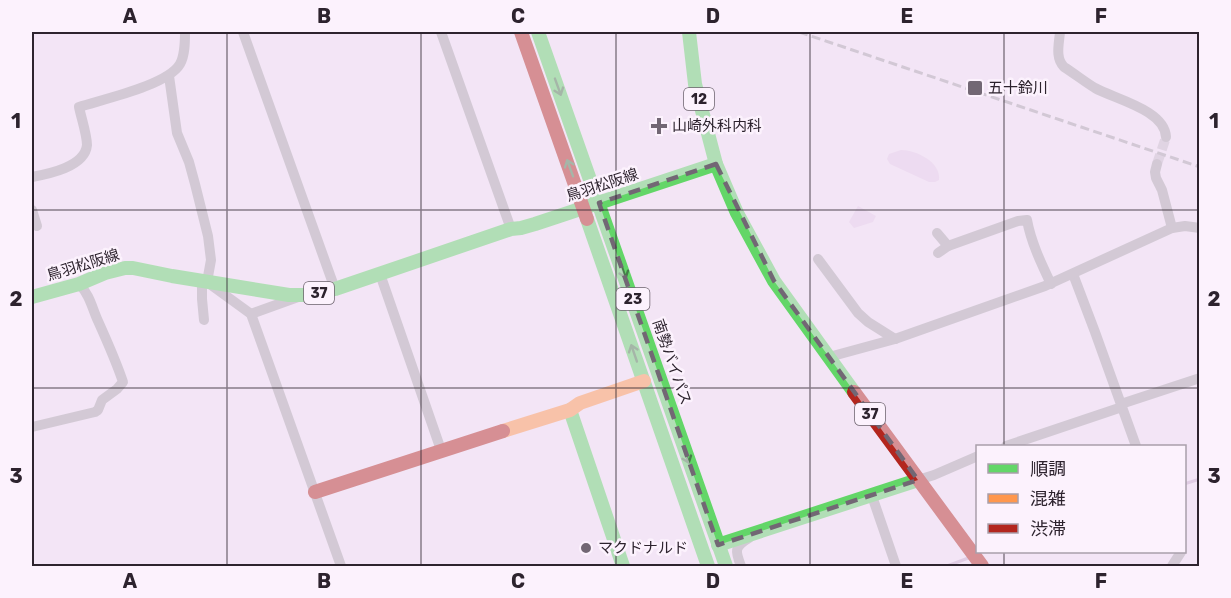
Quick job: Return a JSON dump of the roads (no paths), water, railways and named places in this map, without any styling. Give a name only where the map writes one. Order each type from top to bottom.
[{"type":"main road","name":"23","points":[[521,32],[708,567]]},
{"type":"main road","name":"南勢バイパス","points":[[538,32],[726,567]]},
{"type":"main road","name":"12","points":[[689,32],[695,84],[716,164]]},
{"type":"main road","name":"鳥羽松阪線","points":[[32,296],[79,284],[105,273],[133,268],[301,296],[335,289],[511,229],[535,224],[716,164]]},
{"type":"main road","name":"37","points":[[716,164],[737,213],[774,281],[980,564]]},
{"type":"main road","points":[[315,492],[570,410],[579,403],[644,381]]},
{"type":"main road","points":[[570,410],[623,567]]},
{"type":"main road","points":[[718,545],[918,480]]},
{"type":"street","points":[[32,177],[64,170],[84,153],[87,143],[79,107],[142,87],[169,76],[176,70],[182,61],[185,32]]},
{"type":"street","points":[[243,32],[335,289]]},
{"type":"street","points":[[441,32],[511,229]]},
{"type":"street","points":[[1060,32],[1059,58],[1064,67],[1096,89],[1152,115],[1164,129],[1166,137]]},
{"type":"street","points":[[169,76],[177,133],[195,184],[207,234],[210,260],[202,299],[204,320]]},
{"type":"street","points":[[1157,164],[1156,178],[1162,190],[1172,228]]},
{"type":"street","points":[[32,210],[37,226]]},
{"type":"street","points":[[938,253],[948,246],[1018,221],[1027,220],[1051,284]]},
{"type":"street","points":[[829,357],[895,339],[1051,284],[1172,228],[1185,226],[1200,228]]},
{"type":"street","points":[[937,233],[948,246]]},
{"type":"street","points":[[818,259],[858,313],[895,339]]},
{"type":"street","points":[[380,274],[441,450]]},
{"type":"street","points":[[1072,274],[1135,445]]},
{"type":"street","points":[[205,281],[251,314],[342,567]]},
{"type":"street","points":[[32,427],[95,412],[102,400],[115,392],[123,382],[114,354],[92,304],[79,284]]},
{"type":"street","points":[[251,314],[301,296]]},
{"type":"street","points":[[1012,445],[1200,378]]},
{"type":"street","points":[[918,480],[976,457]]},
{"type":"street","points":[[872,495],[896,567]]},
{"type":"street","points":[[741,567],[737,548],[758,532]]},
{"type":"street","points":[[1172,567],[1179,553]]},
{"type":"waterway","points":[[1186,483],[1200,479]]},
{"type":"waterway","points":[[947,566],[971,557]]},
{"type":"tunnel","points":[[1157,164],[1166,137]]},
{"type":"railway","points":[[799,32],[1200,167]]},
{"type":"place","name":"五十鈴川","points":[[975,88]]},
{"type":"place","name":"山崎外科内科","points":[[659,126]]},
{"type":"place","name":"マクドナルド","points":[[586,548]]}]
